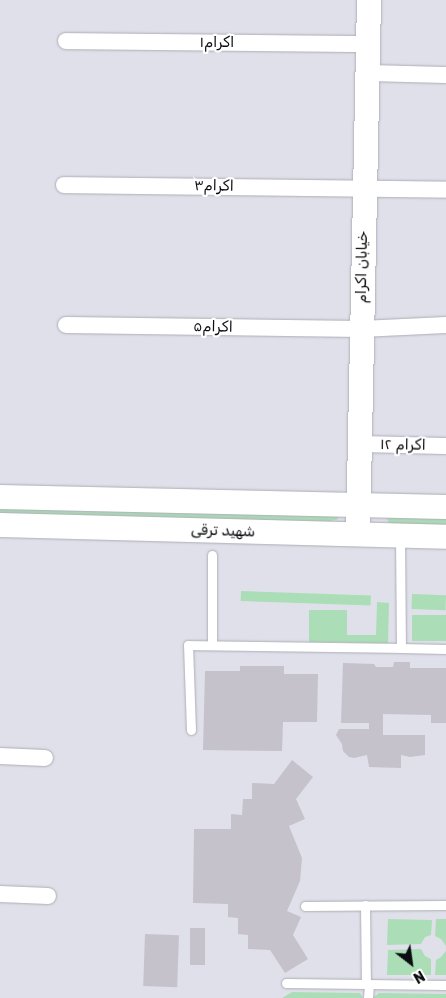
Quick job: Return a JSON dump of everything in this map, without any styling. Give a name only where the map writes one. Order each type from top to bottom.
[{"type":"main road","name":"خیابان اکرام","points":[[358,534],[369,0]]},
{"type":"main road","name":"شهید ترقی","points":[[0,497],[446,506]]},
{"type":"main road","name":"شهید ترقی","points":[[0,525],[446,537]]},
{"type":"street","name":"اکرام۱","points":[[66,41],[368,44]]},
{"type":"street","points":[[368,72],[446,75]]},
{"type":"street","name":"اکرام۳","points":[[64,185],[446,190]]},
{"type":"street","name":"اکرام۵","points":[[66,325],[361,329],[446,325]]},
{"type":"street","name":"اکرام ۱۲","points":[[359,444],[446,446]]},
{"type":"street","points":[[0,756],[45,758]]},
{"type":"street","points":[[0,894],[48,896]]},
{"type":"lane","points":[[400,536],[401,648]]},
{"type":"lane","points":[[212,555],[212,645]]},
{"type":"lane","points":[[191,730],[188,645],[446,649]]},
{"type":"lane","points":[[305,906],[446,905]]},
{"type":"lane","points":[[365,906],[368,998]]},
{"type":"lane","points":[[286,983],[446,985]]},
{"type":"green space","points":[[0,505],[339,514],[338,519],[327,522],[0,516]]},
{"type":"green space","points":[[446,516],[446,525],[394,525],[389,523],[386,517]]},
{"type":"green space","points":[[241,591],[371,596],[371,606],[241,601]]},
{"type":"green space","points":[[412,594],[446,595],[445,610],[411,609]]},
{"type":"green space","points":[[377,602],[389,603],[388,643],[309,642],[309,610],[347,610],[347,635],[376,635]]},
{"type":"green space","points":[[412,615],[446,615],[446,641],[412,641]]},
{"type":"green space","points":[[388,919],[432,920],[431,935],[425,937],[421,944],[387,945]]},
{"type":"green space","points":[[436,919],[446,919],[446,946],[441,939],[435,936]]},
{"type":"green space","points":[[421,949],[425,956],[431,959],[431,975],[387,975],[388,950]]},
{"type":"green space","points":[[446,951],[446,975],[435,975],[436,960]]},
{"type":"green space","points":[[292,992],[360,993],[363,998],[282,998]]},
{"type":"green space","points":[[379,993],[446,994],[446,998],[373,998]]},
{"type":"building","points":[[394,662],[410,662],[410,668],[446,668],[446,723],[431,723],[431,715],[383,714],[383,735],[425,735],[425,755],[410,757],[401,755],[401,768],[369,767],[367,755],[354,758],[349,757],[343,751],[342,744],[336,735],[339,729],[369,729],[369,723],[341,723],[343,663],[393,667]]},
{"type":"building","points":[[240,666],[284,666],[284,674],[318,674],[317,722],[283,722],[282,751],[203,750],[205,671],[240,671]]},
{"type":"building","points":[[292,760],[313,777],[296,799],[305,819],[289,826],[302,858],[300,881],[287,911],[301,917],[293,935],[308,959],[285,973],[270,950],[248,949],[248,935],[238,934],[238,918],[228,917],[228,904],[193,903],[194,829],[231,829],[231,814],[242,815],[243,799],[252,799],[252,783],[274,784]]},
{"type":"building","points":[[190,928],[205,928],[205,965],[190,965]]},
{"type":"building","points":[[145,934],[179,935],[177,987],[143,986]]}]
